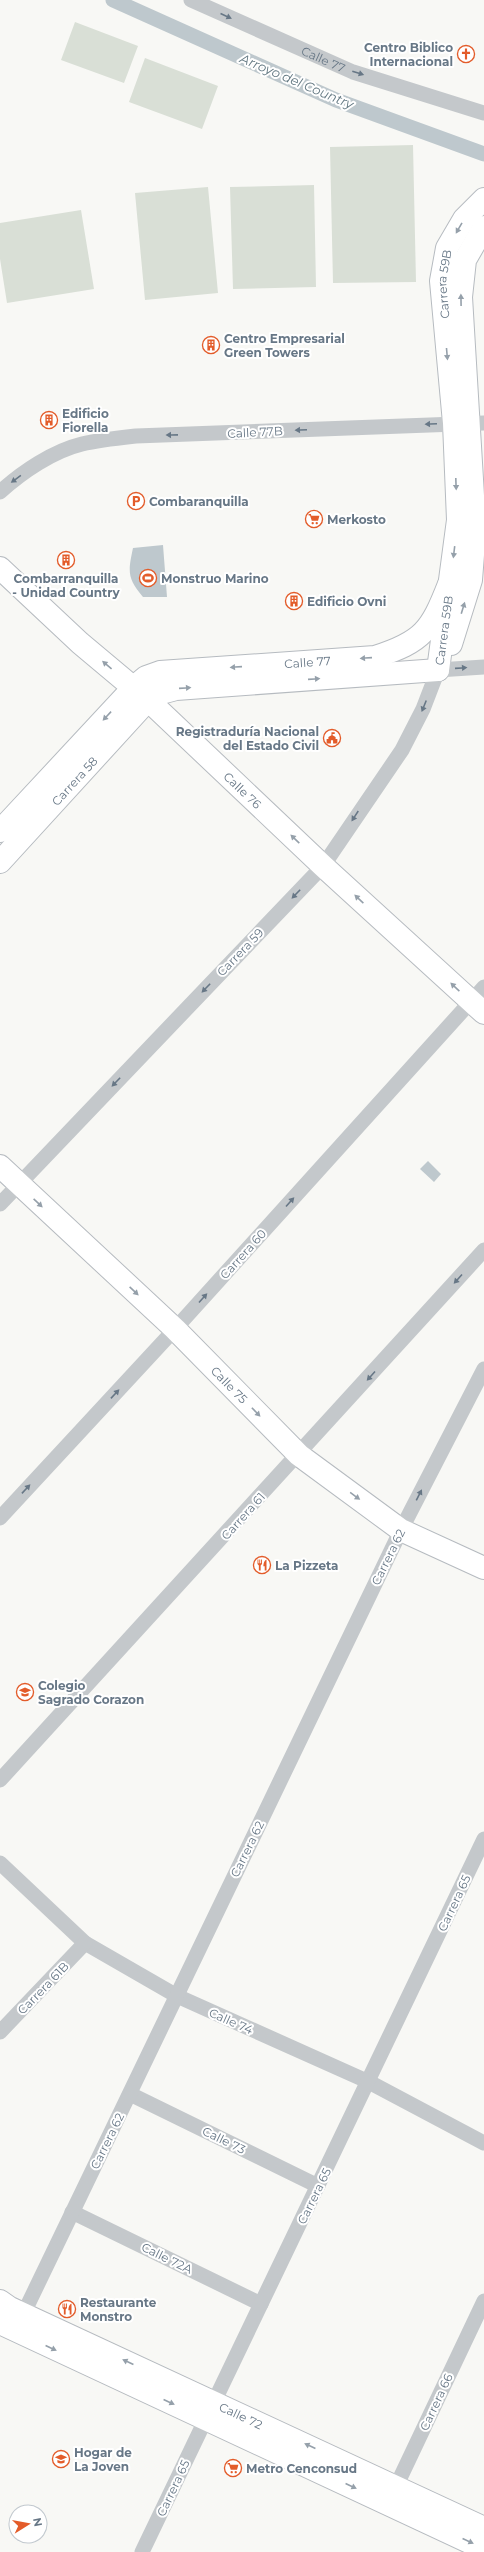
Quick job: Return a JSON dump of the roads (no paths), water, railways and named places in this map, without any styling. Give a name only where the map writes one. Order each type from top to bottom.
[{"type":"street","name":"Calle 77","points":[[191,0],[353,72],[484,113]]},
{"type":"street","name":"Carrera 59B","points":[[438,670],[469,423],[441,281],[447,248],[464,219],[484,198]]},
{"type":"street","name":"Carrera 59B","points":[[438,670],[454,638],[472,580],[475,529],[461,297],[465,260],[484,227]]},
{"type":"street","name":"Calle 77B","points":[[0,492],[32,467],[81,444],[136,436],[229,434],[469,423]]},
{"type":"street","name":"Calle 76","points":[[0,568],[80,643],[141,694],[323,866],[480,1001]]},
{"type":"street","name":"Calle 77","points":[[449,584],[437,616],[422,636],[404,648],[375,657],[160,672],[146,677],[141,694],[161,693],[176,689],[484,666]]},
{"type":"street","name":"Carrera 59","points":[[0,1204],[323,866],[402,750],[423,709],[438,670]]},
{"type":"street","name":"Carrera 58","points":[[7,841],[141,694]]},
{"type":"street","name":"Carrera 60","points":[[0,1518],[480,1001]]},
{"type":"street","name":"Calle 75","points":[[0,1166],[175,1329],[299,1455],[401,1530],[484,1568]]},
{"type":"street","name":"Carrera 61","points":[[0,1780],[299,1455],[484,1250]]},
{"type":"street","name":"Carrera 62","points":[[13,2323],[72,2212],[401,1530],[484,1369]]},
{"type":"street","name":"Carrera 65","points":[[142,2552],[369,2082],[484,1839]]},
{"type":"street","name":"Calle 74","points":[[0,1864],[85,1943],[177,1996],[369,2082],[484,2143]]},
{"type":"street","name":"Carrera 61B","points":[[0,2032],[85,1943]]},
{"type":"street","name":"Calle 73","points":[[130,2094],[318,2186]]},
{"type":"street","name":"Calle 72A","points":[[72,2212],[261,2304]]},
{"type":"street","name":"Calle 72","points":[[0,2301],[13,2323],[210,2410],[392,2495],[484,2528]]},
{"type":"street","name":"Carrera 66","points":[[392,2495],[484,2301]]},
{"type":"street","name":"Calle 72","points":[[392,2495],[484,2549]]},
{"type":"waterway","name":"Arroyo del Country","points":[[113,0],[336,100],[484,154]]},
{"type":"place","name":"Centro Biblico Internacional","points":[[466,54]]},
{"type":"place","name":"Centro Empresarial Green Towers","points":[[211,345]]},
{"type":"place","name":"Edificio Fiorella","points":[[49,420]]},
{"type":"place","name":"Combaranquilla","points":[[136,501]]},
{"type":"place","name":"Merkosto","points":[[314,519]]},
{"type":"place","name":"Combarranquilla - Unidad Country","points":[[66,560]]},
{"type":"place","name":"Monstruo Marino","points":[[148,578]]},
{"type":"place","name":"Edificio Ovni","points":[[294,601]]},
{"type":"place","name":"Registraduría Nacional del Estado Civil","points":[[332,738]]},
{"type":"place","name":"La Pizzeta","points":[[262,1565]]},
{"type":"place","name":"Colegio Sagrado Corazon","points":[[25,1692]]},
{"type":"place","name":"Restaurante Monstro","points":[[67,2309]]},
{"type":"place","name":"Hogar de La Joven","points":[[61,2459]]},
{"type":"place","name":"Metro Cenconsud","points":[[233,2468]]}]
